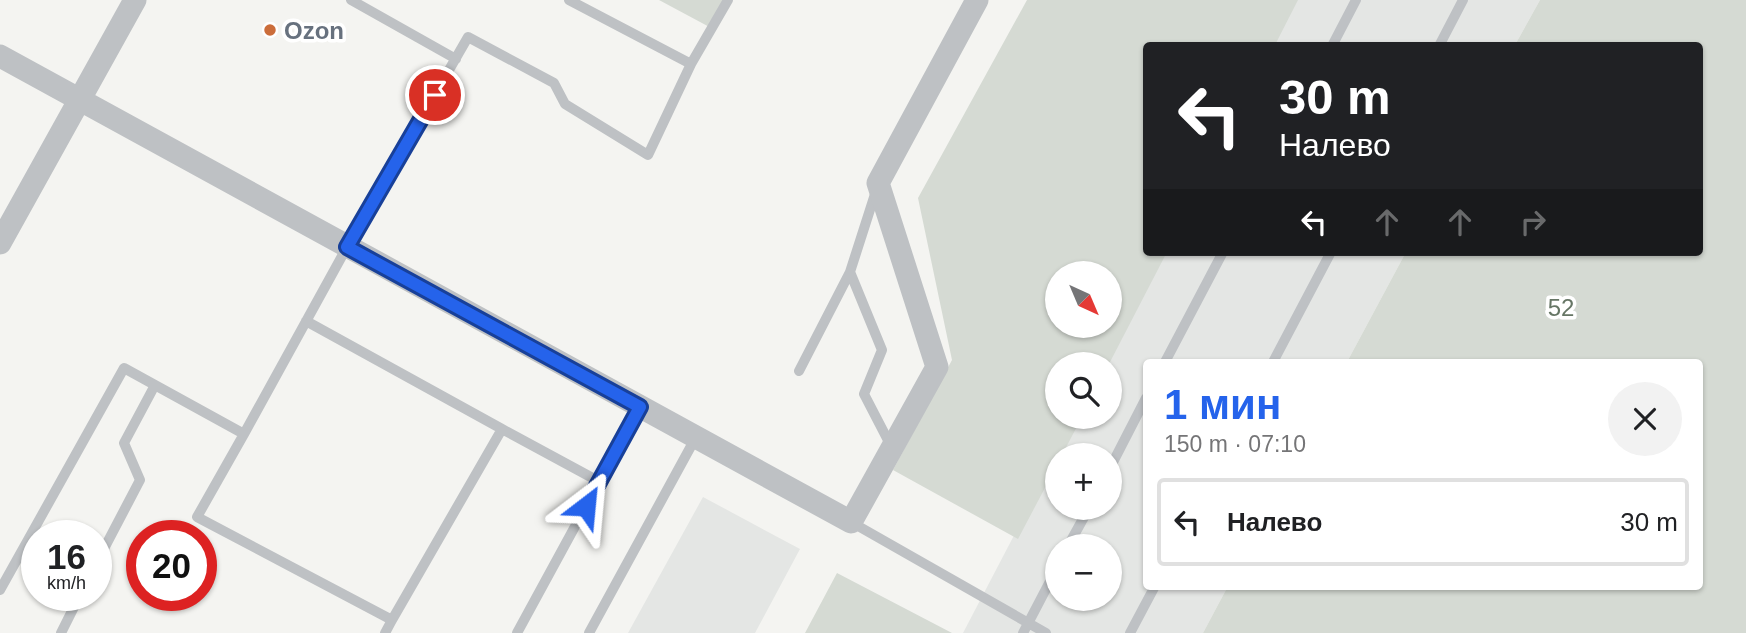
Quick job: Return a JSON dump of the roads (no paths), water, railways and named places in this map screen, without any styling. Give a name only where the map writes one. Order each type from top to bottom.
[{"type":"street","points":[[0,243],[135,0]]},
{"type":"street","points":[[0,56],[851,522],[937,367],[878,183],[977,0]]},
{"type":"lane","points":[[352,0],[456,59]]},
{"type":"lane","points":[[569,0],[691,64]]},
{"type":"lane","points":[[392,620],[197,517],[347,247],[468,37],[554,83],[565,104],[648,155],[691,64],[728,0]]},
{"type":"lane","points":[[1334,42],[1356,0]]},
{"type":"lane","points":[[1442,42],[1464,0]]},
{"type":"lane","points":[[799,370],[850,272],[878,183]]},
{"type":"lane","points":[[1167,359],[1221,256]]},
{"type":"lane","points":[[1275,359],[1329,256]]},
{"type":"lane","points":[[850,272],[882,350],[864,394],[892,448]]},
{"type":"lane","points":[[306,321],[600,482]]},
{"type":"lane","points":[[0,590],[124,368],[244,434]]},
{"type":"lane","points":[[112,533],[140,480],[124,443],[155,384]]},
{"type":"lane","points":[[1122,445],[1143,404]]},
{"type":"lane","points":[[517,633],[640,407]]},
{"type":"lane","points":[[385,633],[502,429]]},
{"type":"lane","points":[[589,633],[695,437]]},
{"type":"lane","points":[[851,522],[1026,628],[1046,633]]},
{"type":"lane","points":[[1130,633],[1152,590]]},
{"type":"lane","points":[[1026,628],[1045,591]]},
{"type":"lane","points":[[61,633],[72,611]]},
{"type":"place","name":"Ozon","points":[[270,30]]},
{"type":"park label","name":"52","points":[[1561,307]]}]
